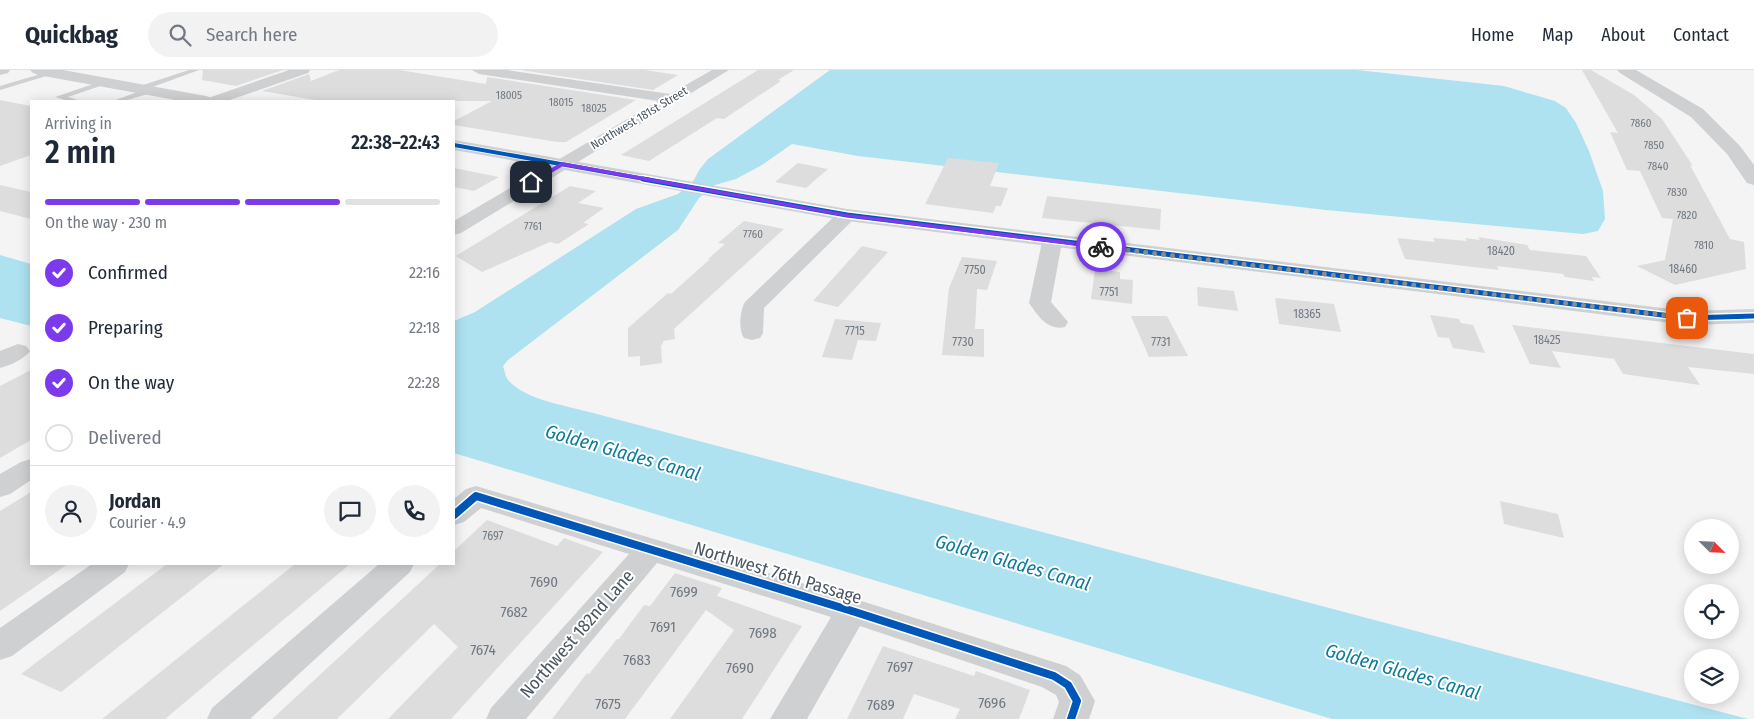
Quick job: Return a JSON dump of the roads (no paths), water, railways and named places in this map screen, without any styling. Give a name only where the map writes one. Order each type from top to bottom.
[{"type":"street","points":[[216,100],[303,70]]},
{"type":"street","points":[[478,70],[672,99]]},
{"type":"street","name":"Northwest 181st Street","points":[[455,228],[722,70]]},
{"type":"street","points":[[1625,70],[1696,113],[1734,150],[1754,179]]},
{"type":"street","points":[[44,71],[200,100]]},
{"type":"street","points":[[455,145],[847,215],[1052,242],[1687,318],[1754,316]]},
{"type":"street","points":[[752,333],[753,307],[847,215]]},
{"type":"street","points":[[1052,242],[1040,303],[1057,322]]},
{"type":"street","points":[[0,487],[30,469]]},
{"type":"street","name":"Northwest 76th Passage","points":[[465,505],[651,549],[1054,676],[1068,685],[1077,701],[1071,719]]},
{"type":"street","name":"Northwest 182nd Lane","points":[[504,719],[651,549]]},
{"type":"street","points":[[0,646],[113,565]]},
{"type":"street","points":[[225,719],[398,565]]},
{"type":"street","points":[[788,719],[852,611]]},
{"type":"lane","points":[[119,100],[196,70]]},
{"type":"lane","points":[[0,88],[44,71]]},
{"type":"lane","points":[[71,100],[59,98],[105,82]]},
{"type":"water","name":"Golden Glades Canal","points":[[830,70],[1357,70],[1504,86],[1555,101],[1566,108],[1576,123],[1589,151],[1603,191],[1605,219],[1598,231],[1583,234],[1326,210],[858,156],[792,144],[762,165],[736,179],[715,185],[699,198],[678,230],[508,360],[503,366],[506,376],[516,388],[536,398],[560,405],[1684,702],[1684,704],[1691,704],[1748,719],[1332,719],[455,453],[455,321],[475,312],[636,209],[678,194],[694,180],[708,159]]},
{"type":"water","points":[[0,255],[30,264],[30,326],[0,318]]}]
